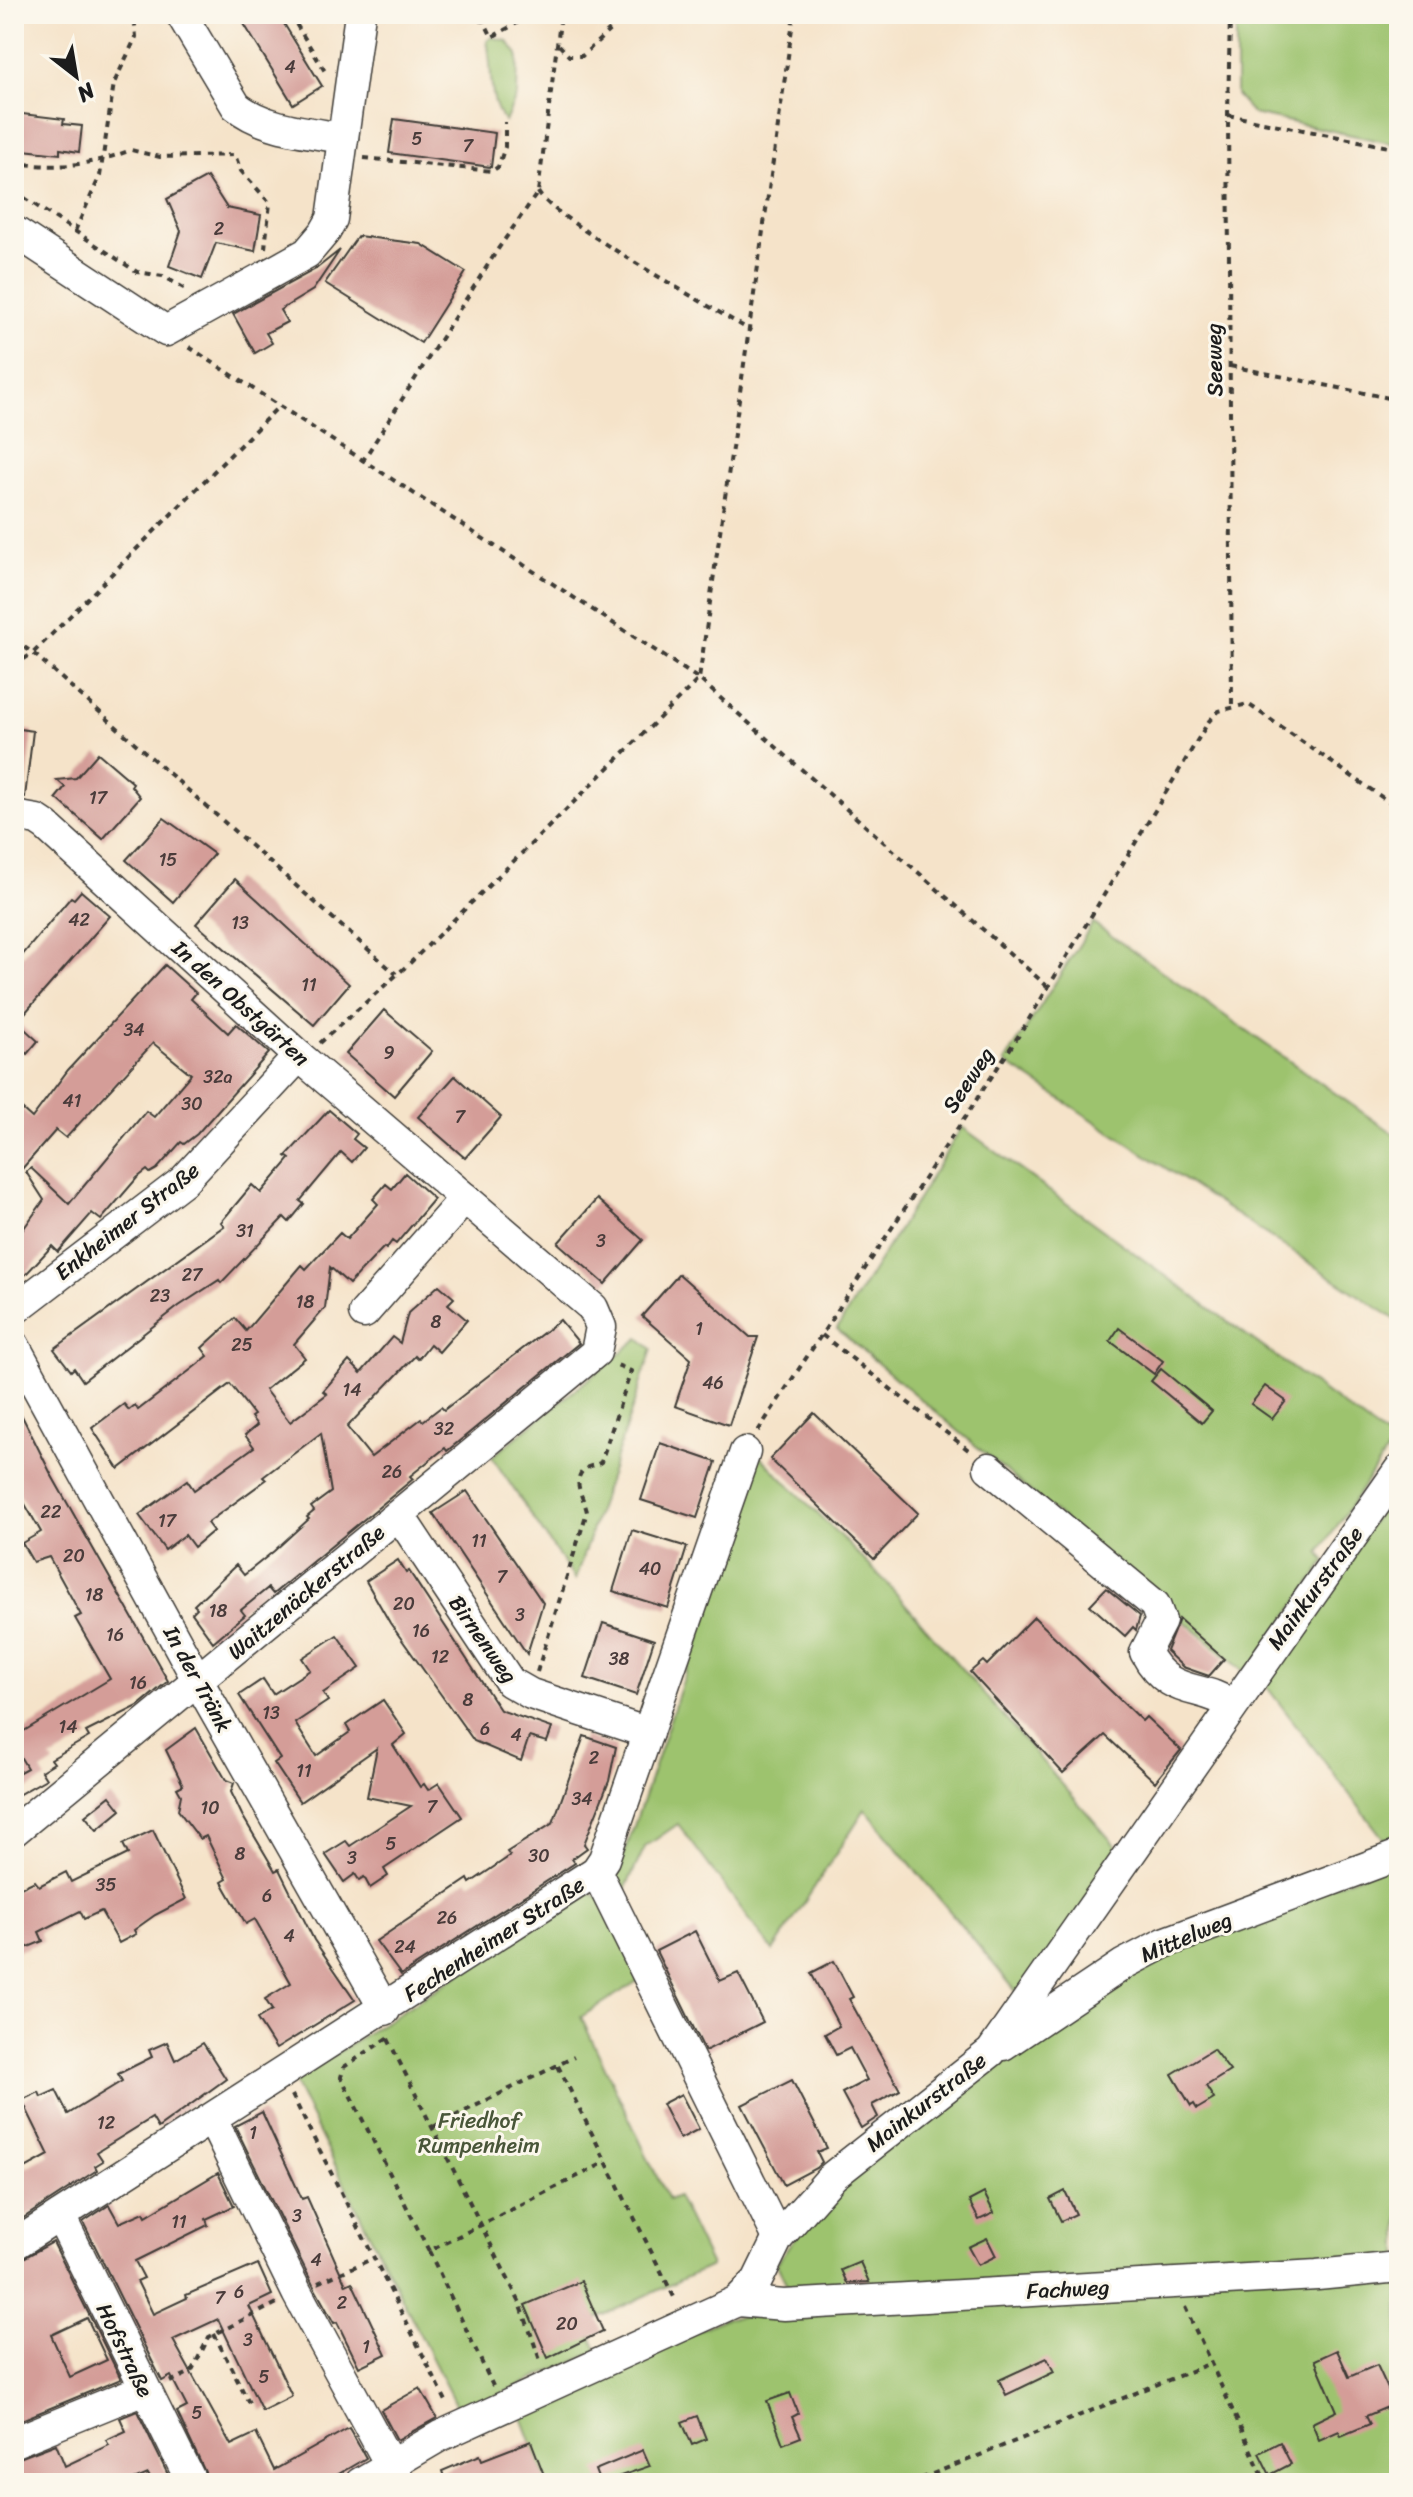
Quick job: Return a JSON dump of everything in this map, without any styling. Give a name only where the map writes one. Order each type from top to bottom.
[{"type":"street","points":[[181,14],[236,106],[243,112],[264,122],[342,146]]},
{"type":"street","points":[[14,231],[166,331],[307,253],[328,226],[342,146],[353,21]]},
{"type":"street","name":"In den Obstgärten","points":[[14,816],[37,820],[46,826],[301,1058],[597,1314],[601,1327],[596,1352]]},
{"type":"street","name":"Enkheimer Straße","points":[[14,1310],[183,1181],[301,1058]]},
{"type":"street","points":[[364,1313],[465,1198]]},
{"type":"street","name":"In der Tränk","points":[[14,1345],[383,2021]]},
{"type":"street","name":"Waitzenäckerstraße","points":[[14,1831],[596,1352]]},
{"type":"street","name":"Fechenheimer Straße","points":[[14,2245],[282,2075],[383,2021],[596,1871],[604,1859],[745,1452]]},
{"type":"street","points":[[989,1468],[1155,1605],[1161,1621],[1145,1652],[1160,1673],[1188,1691],[1210,1694],[1232,1705]]},
{"type":"street","name":"Mainkurstraße","points":[[360,2483],[395,2474],[459,2428],[737,2301],[757,2281],[778,2238],[833,2176],[991,2052],[1399,1470]]},
{"type":"street","name":"Birnenweg","points":[[399,1515],[510,1682],[531,1694],[648,1733]]},
{"type":"street","name":"Mittelweg","points":[[991,2052],[1124,1964],[1164,1943],[1399,1855]]},
{"type":"street","points":[[596,1871],[778,2238]]},
{"type":"street","points":[[212,2119],[297,2293],[395,2474]]},
{"type":"street","name":"Hofstraße","points":[[60,2216],[192,2483]]},
{"type":"street","name":"Fachweg","points":[[737,2301],[784,2305],[1399,2267]]},
{"type":"street","points":[[14,2442],[145,2391]]},
{"type":"path","points":[[75,231],[105,160],[107,120],[114,83],[136,37],[134,14]]},
{"type":"path","points":[[290,14],[334,85]]},
{"type":"path","points":[[432,14],[484,21],[492,37],[517,23],[521,14]]},
{"type":"path","points":[[362,462],[538,192],[561,14]]},
{"type":"path","points":[[558,43],[569,56],[582,56],[627,14]]},
{"type":"path","points":[[301,1058],[396,974],[699,679],[794,14]]},
{"type":"path","name":"Seeweg","points":[[745,1452],[1047,986],[1209,721],[1232,706],[1230,14]]},
{"type":"path","points":[[1228,115],[1399,149]]},
{"type":"path","points":[[342,146],[492,171],[498,167],[505,147],[505,122]]},
{"type":"path","points":[[14,162],[52,169],[105,160],[131,150],[160,157],[235,155],[241,171],[270,203],[265,247],[277,271]]},
{"type":"path","points":[[14,191],[137,272],[163,276],[199,297]]},
{"type":"path","points":[[538,192],[543,201],[577,225],[751,331]]},
{"type":"path","points":[[166,331],[362,462],[699,679],[1047,986]]},
{"type":"path","points":[[1230,366],[1399,400]]},
{"type":"path","points":[[14,666],[33,653],[278,407]]},
{"type":"path","points":[[14,640],[33,653],[396,974]]},
{"type":"path","points":[[1232,706],[1248,704],[1265,712],[1399,809]]},
{"type":"path","points":[[822,1335],[921,1409],[989,1468]]},
{"type":"path","points":[[531,1694],[587,1512],[579,1492],[580,1478],[588,1468],[601,1462],[631,1371],[596,1352]]},
{"type":"path","points":[[502,2407],[429,2251],[341,2077],[344,2067],[383,2021],[520,2303],[550,2385]]},
{"type":"path","points":[[433,2127],[574,2057]]},
{"type":"path","points":[[558,2066],[674,2297]]},
{"type":"path","points":[[282,2075],[459,2428]]},
{"type":"path","points":[[429,2251],[606,2162]]},
{"type":"path","points":[[145,2391],[191,2372],[209,2337],[214,2334],[374,2258]]},
{"type":"path","points":[[1174,2283],[1266,2483]]},
{"type":"path","points":[[214,2334],[249,2403]]},
{"type":"path","points":[[910,2483],[1211,2363]]},
{"type":"green space","points":[[1236,14],[1399,14],[1399,145],[1253,114],[1236,95]]},
{"type":"green space","points":[[492,37],[507,41],[518,54],[517,95],[505,122],[495,105],[493,94],[487,41]]},
{"type":"green space","points":[[1093,923],[1399,1138],[1399,1322],[1005,1062]]},
{"type":"green space","points":[[962,1127],[1393,1442],[1319,1553],[1326,1561],[1247,1674],[837,1329]]},
{"type":"green space","points":[[639,1338],[652,1349],[575,1580],[492,1457]]},
{"type":"green space","points":[[756,1452],[887,1583],[1122,1853],[1020,1996],[865,1809],[773,1951],[678,1824],[645,1847],[620,1900],[613,1888],[743,1504],[755,1482],[747,1478]]},
{"type":"green space","points":[[1399,1484],[1399,1848],[1393,1851],[1260,1678]]},
{"type":"green space","points":[[1399,1861],[1399,2483],[547,2483],[520,2412],[725,2318],[801,2313],[776,2263],[824,2198],[1040,2024],[1161,1948]]},
{"type":"green space","name":"Friedhof Rumpenheim","points":[[587,1892],[602,1899],[641,1979],[581,2017],[668,2200],[677,2196],[711,2266],[597,2318],[591,2336],[598,2351],[459,2412],[293,2081]]},
{"type":"building","points":[[238,14],[278,14],[322,86],[293,104]]},
{"type":"building","points":[[14,113],[64,119],[63,124],[82,126],[79,152],[60,149],[60,154],[14,149]]},
{"type":"building","points":[[394,119],[495,133],[491,167],[389,153]]},
{"type":"building","points":[[207,177],[227,208],[261,215],[255,251],[216,243],[202,279],[169,266],[181,231],[167,199]]},
{"type":"building","points":[[358,236],[421,244],[466,272],[421,343],[325,283]]},
{"type":"building","points":[[340,250],[313,290],[280,310],[287,322],[266,333],[272,343],[255,353],[233,314],[316,269]]},
{"type":"building","points":[[14,728],[33,731],[25,797],[14,796]]},
{"type":"building","points":[[98,753],[133,783],[131,786],[140,797],[103,839],[56,798],[65,787],[57,780],[76,778]]},
{"type":"building","points":[[164,818],[214,854],[173,902],[126,860]]},
{"type":"building","points":[[235,879],[349,984],[314,1025],[196,924]]},
{"type":"building","points":[[81,891],[110,916],[17,1022],[38,1041],[27,1054],[14,1042],[14,965],[71,897],[74,899]]},
{"type":"building","points":[[165,965],[196,993],[191,999],[228,1033],[236,1024],[269,1053],[197,1134],[184,1144],[181,1142],[157,1169],[150,1173],[147,1170],[137,1178],[101,1220],[92,1213],[58,1252],[52,1246],[14,1287],[14,1242],[44,1200],[26,1172],[31,1168],[69,1204],[146,1111],[154,1117],[191,1074],[153,1043],[66,1138],[56,1130],[14,1178],[14,1102],[32,1118],[68,1070]]},
{"type":"building","points":[[384,1010],[432,1051],[394,1096],[346,1054]]},
{"type":"building","points":[[455,1076],[501,1117],[465,1158],[418,1117]]},
{"type":"building","points":[[329,1110],[357,1134],[353,1139],[364,1148],[352,1162],[341,1152],[300,1201],[304,1204],[289,1222],[284,1217],[221,1283],[219,1280],[179,1306],[83,1381],[74,1368],[71,1371],[54,1349],[224,1226],[221,1222],[252,1185],[261,1193],[290,1159],[286,1156]]},
{"type":"building","points":[[405,1173],[434,1199],[396,1244],[392,1241],[386,1249],[384,1247],[349,1284],[330,1267],[325,1308],[294,1344],[305,1358],[265,1390],[290,1422],[327,1394],[323,1391],[349,1361],[361,1373],[392,1337],[400,1343],[408,1313],[439,1285],[454,1298],[448,1304],[467,1320],[439,1352],[430,1344],[418,1359],[415,1356],[347,1427],[371,1457],[421,1419],[423,1421],[441,1407],[444,1410],[560,1320],[579,1343],[447,1451],[445,1448],[410,1476],[413,1479],[273,1594],[268,1588],[241,1610],[245,1615],[213,1642],[192,1613],[197,1608],[194,1605],[236,1565],[244,1575],[274,1551],[309,1519],[307,1517],[314,1511],[311,1507],[331,1492],[321,1433],[263,1477],[266,1480],[207,1523],[213,1531],[194,1547],[185,1535],[165,1550],[139,1515],[187,1480],[194,1490],[254,1447],[245,1435],[257,1425],[251,1417],[254,1415],[230,1384],[119,1469],[92,1428],[124,1404],[129,1410],[135,1405],[138,1410],[193,1368],[208,1356],[202,1348],[235,1318],[246,1331],[302,1265],[306,1269],[340,1233],[347,1239],[378,1204],[373,1199],[386,1184],[392,1189]]},
{"type":"building","points":[[597,1199],[643,1240],[605,1284],[558,1243]]},
{"type":"building","points":[[679,1274],[750,1337],[758,1337],[729,1425],[675,1406],[691,1359],[642,1316]]},
{"type":"building","points":[[1119,1328],[1163,1361],[1154,1374],[1110,1341]]},
{"type":"building","points":[[1161,1369],[1212,1411],[1202,1423],[1151,1381]]},
{"type":"building","points":[[1265,1386],[1286,1401],[1272,1419],[1251,1404]]},
{"type":"building","points":[[14,1400],[52,1476],[168,1681],[138,1706],[86,1732],[89,1737],[51,1759],[54,1763],[41,1771],[46,1779],[14,1797],[14,1775],[27,1768],[14,1746],[14,1737],[110,1679],[75,1618],[81,1615],[49,1557],[33,1562],[22,1543],[41,1532],[14,1485]]},
{"type":"building","points":[[814,1413],[918,1513],[874,1559],[770,1459]]},
{"type":"building","points":[[660,1443],[716,1462],[697,1518],[641,1500]]},
{"type":"building","points":[[467,1491],[543,1603],[527,1654],[433,1513]]},
{"type":"building","points":[[632,1530],[687,1547],[668,1608],[613,1591]]},
{"type":"building","points":[[398,1560],[406,1573],[409,1571],[500,1710],[552,1728],[547,1742],[529,1737],[521,1761],[474,1741],[390,1623],[366,1581]]},
{"type":"building","points":[[1106,1588],[1140,1616],[1136,1630],[1133,1627],[1125,1636],[1090,1605]]},
{"type":"building","points":[[1034,1617],[1142,1721],[1146,1717],[1181,1750],[1155,1782],[1105,1735],[1063,1773],[970,1672],[983,1661],[987,1665]]},
{"type":"building","points":[[1179,1619],[1224,1659],[1209,1676],[1183,1667],[1166,1651]]},
{"type":"building","points":[[603,1623],[654,1640],[636,1695],[585,1678]]},
{"type":"building","points":[[337,1635],[360,1668],[323,1693],[328,1701],[295,1723],[316,1756],[350,1732],[346,1725],[383,1700],[406,1734],[393,1745],[420,1787],[424,1784],[428,1790],[439,1783],[462,1817],[384,1869],[388,1876],[370,1888],[364,1877],[359,1880],[355,1874],[344,1882],[325,1854],[346,1841],[350,1846],[411,1806],[367,1797],[377,1748],[300,1802],[274,1763],[280,1759],[239,1695],[263,1679],[273,1694],[310,1670],[302,1658]]},
{"type":"building","points":[[196,1728],[226,1780],[234,1783],[231,1792],[242,1815],[275,1871],[279,1869],[314,1940],[355,2000],[276,2049],[257,2019],[272,2010],[265,1999],[291,1983],[255,1919],[246,1924],[222,1882],[227,1879],[206,1836],[200,1839],[178,1810],[181,1795],[177,1788],[183,1785],[166,1750]]},
{"type":"building","points":[[584,1736],[616,1747],[609,1781],[584,1844],[587,1848],[572,1859],[575,1863],[401,1975],[376,1941],[468,1879],[470,1883],[510,1856],[507,1852],[553,1823]]},
{"type":"building","points":[[110,1796],[121,1810],[97,1830],[85,1816]]},
{"type":"building","points":[[153,1830],[186,1899],[155,1915],[134,1930],[136,1934],[119,1943],[101,1911],[84,1919],[80,1911],[39,1932],[43,1941],[14,1953],[14,1891],[35,1881],[39,1886],[66,1872],[71,1882],[128,1854],[123,1844]]},
{"type":"building","points":[[695,1931],[720,1981],[738,1973],[763,2022],[705,2051],[656,1951]]},
{"type":"building","points":[[834,1961],[853,1997],[849,1999],[900,2090],[872,2105],[878,2117],[861,2128],[842,2093],[867,2080],[850,2048],[836,2055],[825,2034],[839,2026],[811,1973]]},
{"type":"building","points":[[167,2042],[175,2060],[203,2043],[226,2079],[158,2128],[152,2118],[97,2152],[103,2161],[95,2166],[97,2170],[14,2224],[14,2174],[49,2155],[22,2100],[39,2092],[41,2097],[56,2090],[68,2114],[122,2081],[118,2074],[152,2057],[149,2050]]},
{"type":"building","points":[[1213,2049],[1230,2071],[1206,2086],[1214,2099],[1197,2109],[1194,2104],[1191,2106],[1172,2074]]},
{"type":"building","points":[[792,2080],[827,2148],[817,2152],[822,2162],[816,2168],[784,2185],[742,2105]]},
{"type":"building","points":[[681,2094],[699,2129],[680,2139],[662,2104]]},
{"type":"building","points":[[262,2112],[302,2199],[307,2197],[346,2285],[352,2282],[386,2354],[359,2367],[337,2322],[334,2323],[313,2285],[235,2126]]},
{"type":"building","points":[[218,2173],[234,2206],[206,2219],[208,2225],[135,2261],[144,2278],[137,2281],[153,2314],[187,2298],[186,2295],[258,2264],[272,2295],[249,2306],[292,2396],[262,2411],[218,2319],[173,2340],[231,2445],[256,2433],[274,2470],[349,2428],[366,2458],[323,2483],[210,2483],[177,2412],[187,2407],[171,2376],[162,2381],[83,2222],[109,2205],[119,2223],[144,2212],[146,2216]]},
{"type":"building","points":[[1065,2191],[1076,2214],[1061,2221],[1050,2199]]},
{"type":"building","points":[[984,2193],[994,2213],[979,2220],[969,2201]]},
{"type":"building","points":[[987,2238],[996,2256],[978,2265],[968,2247]]},
{"type":"building","points":[[53,2242],[121,2379],[14,2423],[14,2263]],"holes":[[[87,2318],[107,2360],[70,2377],[51,2335]]]},
{"type":"building","points":[[860,2262],[869,2282],[847,2283],[841,2270]]},
{"type":"building","points":[[581,2281],[603,2331],[548,2358],[525,2305]]},
{"type":"building","points":[[1337,2350],[1349,2377],[1377,2365],[1395,2404],[1366,2416],[1370,2424],[1341,2436],[1339,2431],[1319,2440],[1312,2423],[1337,2411],[1315,2360]]},
{"type":"building","points":[[1047,2358],[1054,2372],[1006,2395],[999,2380]]},
{"type":"building","points":[[420,2388],[437,2418],[397,2440],[381,2410]]},
{"type":"building","points":[[790,2393],[798,2414],[792,2417],[801,2437],[783,2444],[767,2401]]},
{"type":"building","points":[[137,2411],[172,2483],[153,2483],[148,2474],[127,2483],[70,2483],[67,2477],[53,2483],[14,2483],[14,2460],[56,2444],[65,2466],[109,2445],[106,2440],[126,2431],[120,2418]]},
{"type":"building","points":[[697,2416],[706,2439],[692,2445],[682,2422]]},
{"type":"building","points":[[531,2441],[547,2483],[446,2483],[442,2471],[480,2455],[482,2460]]},
{"type":"building","points":[[1280,2442],[1291,2464],[1270,2475],[1259,2453]]},
{"type":"building","points":[[643,2450],[650,2466],[600,2483],[595,2470]]}]
